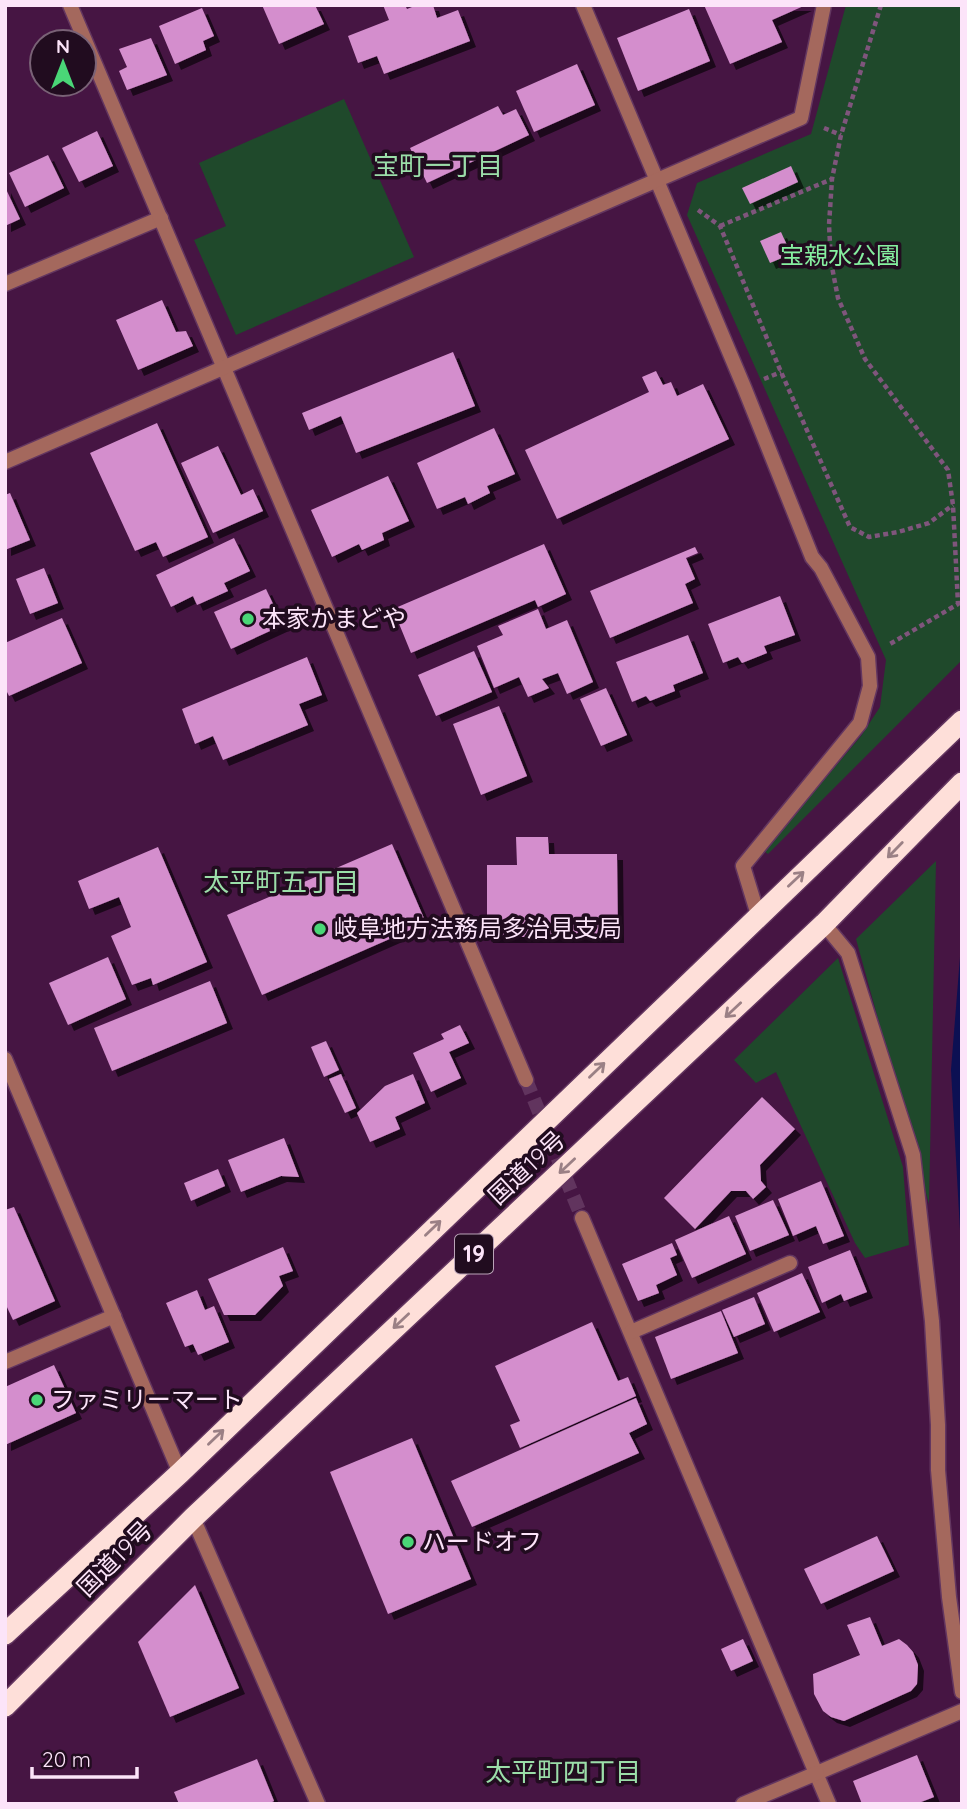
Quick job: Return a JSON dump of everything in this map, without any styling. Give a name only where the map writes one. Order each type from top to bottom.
[{"type":"highway","name":"国道19号","points":[[5,1634],[180,1473],[962,721]]},
{"type":"highway","name":"国道19号","points":[[5,1706],[192,1518],[824,924],[962,783]]},
{"type":"street","points":[[70,5],[526,1080]]},
{"type":"street","points":[[583,5],[812,556],[868,657],[870,686],[860,723],[743,866],[758,915]]},
{"type":"street","points":[[5,463],[801,118],[824,5]]},
{"type":"street","points":[[5,284],[161,218]]},
{"type":"street","points":[[824,924],[848,953],[913,1155],[932,1321],[938,1470],[948,1597],[962,1692]]},
{"type":"street","points":[[5,1059],[180,1473]]},
{"type":"street","points":[[582,1218],[829,1804]]},
{"type":"street","points":[[631,1332],[790,1263]]},
{"type":"street","points":[[5,1362],[114,1316]]},
{"type":"street","points":[[192,1518],[318,1804]]},
{"type":"street","points":[[743,1804],[962,1712]]},
{"type":"path","points":[[868,657],[958,604],[953,505],[948,470],[865,359],[838,298],[831,262],[829,225],[832,179],[841,135],[881,5]]},
{"type":"path","points":[[720,226],[832,179]]},
{"type":"path","points":[[657,180],[720,226],[780,372],[850,527],[869,537],[898,532],[929,523],[953,505]]},
{"type":"green space","name":"宝親水公園","points":[[846,5],[962,5],[962,660],[768,854],[764,851],[861,736],[880,707],[886,660],[687,215],[697,183],[811,134]]},
{"type":"green space","points":[[344,99],[414,257],[236,335],[194,240],[226,226],[199,163]]},
{"type":"green space","points":[[936,861],[929,1204],[856,939]]},
{"type":"green space","points":[[838,958],[903,1167],[909,1245],[865,1258],[855,1243],[776,1072],[756,1083],[734,1060]]},
{"type":"shaded area","points":[[962,932],[962,1266],[951,1070]]},
{"type":"building","points":[[262,5],[315,5],[324,24],[279,44]]},
{"type":"building","points":[[383,5],[405,5],[407,9],[417,5],[433,5],[437,18],[458,10],[470,41],[384,74],[377,56],[358,63],[348,36],[389,20]]},
{"type":"building","points":[[704,5],[806,5],[772,20],[782,42],[730,64]]},
{"type":"building","points":[[202,8],[214,36],[203,41],[206,50],[175,64],[159,26]]},
{"type":"building","points":[[689,9],[710,61],[638,91],[617,38]]},
{"type":"building","points":[[151,38],[167,75],[127,90],[119,71],[127,67],[119,49]]},
{"type":"building","points":[[577,64],[595,105],[534,132],[516,91]]},
{"type":"building","points":[[498,106],[503,115],[516,109],[529,135],[427,183],[410,148]]},
{"type":"building","points":[[97,131],[113,166],[79,182],[62,148]]},
{"type":"building","points":[[48,155],[64,188],[25,207],[9,173]]},
{"type":"building","points":[[791,166],[798,182],[750,204],[742,188]]},
{"type":"building","points":[[5,187],[20,219],[5,226]]},
{"type":"building","points":[[781,232],[791,254],[770,263],[760,241]]},
{"type":"building","points":[[162,300],[176,332],[186,331],[193,346],[138,370],[116,320]]},
{"type":"building","points":[[453,352],[475,406],[356,453],[341,416],[309,430],[302,413]]},
{"type":"building","points":[[656,371],[663,385],[671,382],[677,396],[703,384],[729,439],[557,519],[525,450],[649,392],[642,377]]},
{"type":"building","points":[[157,423],[208,537],[163,557],[156,542],[135,551],[90,453]]},
{"type":"building","points":[[494,428],[515,474],[487,486],[490,493],[468,504],[465,497],[437,509],[417,463]]},
{"type":"building","points":[[218,446],[241,495],[253,489],[263,511],[213,533],[181,463]]},
{"type":"building","points":[[388,476],[409,521],[382,533],[384,540],[362,550],[359,544],[332,557],[311,510]]},
{"type":"building","points":[[10,493],[30,540],[5,550],[5,495]]},
{"type":"building","points":[[234,538],[250,571],[224,583],[228,591],[197,605],[193,596],[171,607],[156,575]]},
{"type":"building","points":[[544,544],[566,594],[538,607],[535,600],[411,653],[393,609]]},
{"type":"building","points":[[695,547],[698,553],[686,558],[695,579],[685,584],[693,603],[610,638],[590,591]]},
{"type":"building","points":[[44,568],[58,603],[30,614],[16,579]]},
{"type":"building","name":"本家かまどや","points":[[266,589],[283,625],[231,649],[214,612]]},
{"type":"building","points":[[780,596],[795,635],[764,646],[767,653],[742,663],[738,657],[723,663],[708,624]]},
{"type":"building","points":[[538,609],[546,629],[567,620],[593,682],[567,694],[558,673],[542,679],[549,688],[528,697],[519,677],[494,688],[477,646],[503,635],[498,626]]},
{"type":"building","points":[[62,618],[82,663],[9,696],[5,688],[5,643]]},
{"type":"building","points":[[688,635],[703,673],[673,685],[675,691],[650,701],[646,696],[632,702],[616,662]]},
{"type":"building","points":[[474,651],[492,692],[436,716],[418,675]]},
{"type":"building","points":[[307,657],[322,695],[299,704],[308,725],[223,760],[213,736],[195,744],[182,709]]},
{"type":"building","points":[[606,688],[627,735],[601,746],[580,699]]},
{"type":"building","points":[[499,706],[527,776],[481,795],[453,724]]},
{"type":"building","points":[[516,837],[548,837],[549,854],[617,854],[618,937],[487,937],[487,865],[517,865]]},
{"type":"building","points":[[392,844],[426,923],[262,995],[227,915]]},
{"type":"building","points":[[158,847],[207,962],[153,985],[151,978],[132,985],[111,936],[131,927],[119,897],[89,909],[78,881]]},
{"type":"building","points":[[108,957],[126,999],[68,1025],[49,983]]},
{"type":"building","points":[[210,981],[227,1023],[112,1071],[94,1028]]},
{"type":"building","points":[[460,1025],[469,1043],[449,1052],[461,1078],[431,1092],[413,1053],[444,1039],[441,1034]]},
{"type":"building","points":[[326,1041],[339,1070],[324,1077],[311,1047]]},
{"type":"building","points":[[341,1074],[356,1108],[345,1113],[329,1079]]},
{"type":"building","points":[[413,1074],[425,1103],[395,1117],[400,1129],[370,1142],[357,1113],[385,1086]]},
{"type":"building","points":[[762,1097],[795,1129],[760,1165],[761,1181],[766,1187],[753,1199],[746,1191],[731,1191],[695,1229],[664,1198]]},
{"type":"building","points":[[284,1138],[299,1177],[281,1176],[241,1192],[228,1160]]},
{"type":"building","points":[[218,1169],[225,1186],[191,1201],[184,1183]]},
{"type":"building","points":[[821,1181],[844,1236],[823,1244],[816,1226],[793,1236],[778,1199]]},
{"type":"building","points":[[773,1200],[789,1235],[750,1251],[735,1216]]},
{"type":"building","points":[[14,1207],[55,1301],[13,1320],[5,1303],[5,1210]]},
{"type":"building","points":[[729,1216],[746,1254],[692,1278],[675,1240]]},
{"type":"building","points":[[672,1243],[677,1255],[670,1258],[677,1275],[656,1285],[659,1293],[638,1301],[622,1264]]},
{"type":"building","points":[[283,1247],[293,1271],[279,1276],[283,1286],[255,1315],[224,1315],[208,1279]]},
{"type":"building","points":[[850,1250],[867,1292],[844,1301],[841,1294],[822,1303],[808,1267]]},
{"type":"building","points":[[802,1273],[820,1312],[774,1332],[757,1293]]},
{"type":"building","points":[[197,1290],[205,1310],[214,1306],[229,1342],[198,1355],[193,1344],[185,1347],[166,1303]]},
{"type":"building","points":[[754,1297],[765,1324],[734,1337],[722,1310]]},
{"type":"building","points":[[721,1311],[738,1353],[671,1379],[655,1337]]},
{"type":"building","points":[[592,1322],[618,1381],[628,1377],[636,1396],[520,1448],[510,1425],[520,1421],[495,1366]]},
{"type":"building","name":"ファミリーマート","points":[[54,1365],[76,1413],[5,1445],[5,1387]]},
{"type":"building","points":[[636,1398],[647,1424],[629,1433],[639,1453],[472,1527],[451,1481]]},
{"type":"building","points":[[412,1438],[471,1579],[388,1614],[330,1472]]},
{"type":"building","points":[[877,1536],[894,1571],[821,1604],[804,1569]]},
{"type":"building","points":[[195,1585],[239,1688],[170,1717],[138,1642]]},
{"type":"building","points":[[870,1617],[882,1646],[899,1639],[913,1652],[918,1665],[917,1684],[911,1691],[844,1721],[831,1717],[823,1711],[814,1694],[813,1674],[860,1655],[847,1625]]},
{"type":"building","points":[[743,1639],[753,1661],[731,1671],[721,1649]]},
{"type":"building","points":[[917,1755],[934,1797],[916,1804],[862,1804],[853,1781]]},
{"type":"building","points":[[257,1759],[274,1801],[268,1804],[179,1804],[174,1792]]},
{"type":"tunnel","points":[[526,1080],[582,1218]]},
{"type":"place","name":"本家かまどや","points":[[248,619]]},
{"type":"place","name":"岐阜地方法務局多治見支局","points":[[320,929]]},
{"type":"place","name":"ファミリーマート","points":[[37,1400]]},
{"type":"place","name":"ハードオフ","points":[[408,1542]]},
{"type":"district","name":"宝町一丁目","points":[[438,166]]},
{"type":"district","name":"太平町五丁目","points":[[281,882]]},
{"type":"district","name":"太平町四丁目","points":[[563,1772]]}]
